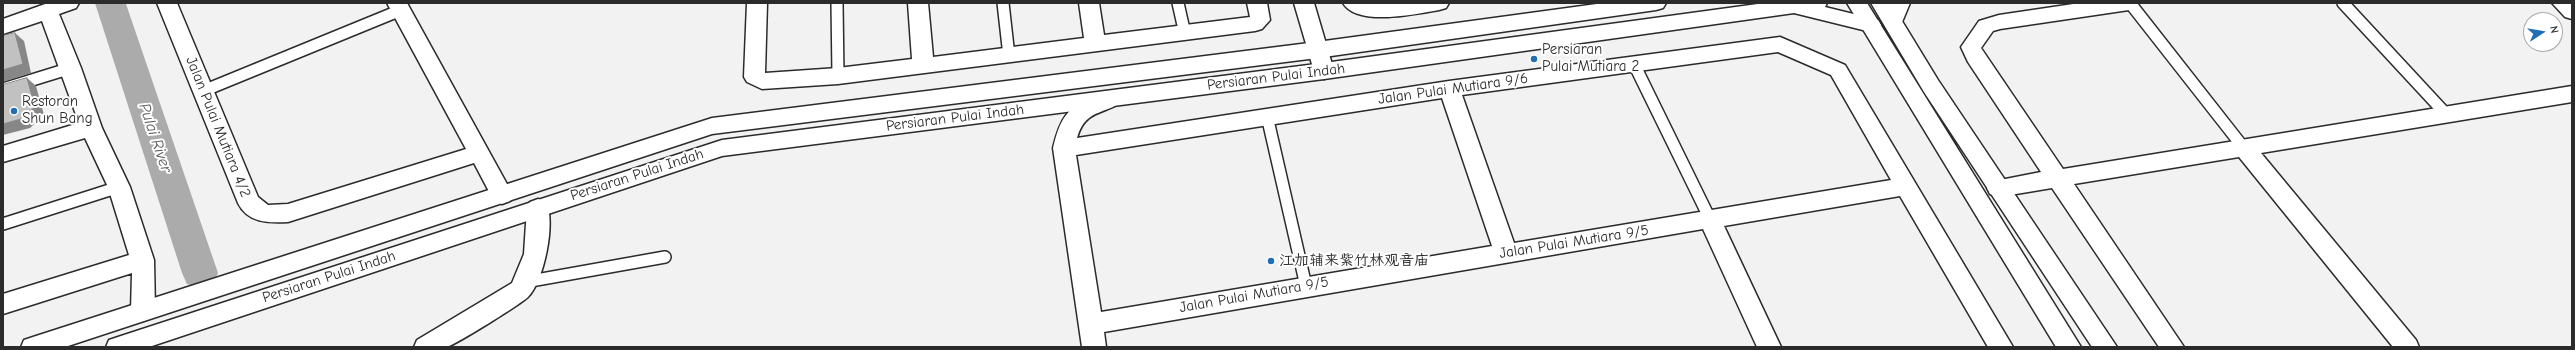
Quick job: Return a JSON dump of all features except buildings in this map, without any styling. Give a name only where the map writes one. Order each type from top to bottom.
[{"type":"street","points":[[3,27],[69,3]]},
{"type":"street","name":"Jalan Pulai Mutiara 4/2","points":[[167,3],[249,203],[264,214],[288,213],[480,153]]},
{"type":"street","points":[[757,3],[754,77],[762,81],[838,76],[1009,56],[1255,24],[1260,20],[1257,3]]},
{"type":"street","points":[[918,3],[923,65]]},
{"type":"street","points":[[1089,3],[1095,44]]},
{"type":"street","points":[[1304,3],[1324,71]]},
{"type":"street","points":[[1353,3],[1360,7],[1387,10],[1430,4]]},
{"type":"street","name":"Persiaran Pulai Indah","points":[[33,347],[722,124],[1317,50],[1656,3]]},
{"type":"street","name":"Persiaran Pulai Indah","points":[[118,347],[142,343],[384,258],[722,148],[1324,71],[1817,3]]},
{"type":"street","points":[[1857,3],[2069,347]]},
{"type":"street","points":[[1881,3],[1896,12],[1931,86],[2105,347]]},
{"type":"street","points":[[2129,3],[1999,22],[1986,26],[1971,47],[1975,57],[2172,347]]},
{"type":"street","points":[[2562,3],[2572,12]]},
{"type":"street","points":[[1792,6],[1821,11],[1871,25]]},
{"type":"street","points":[[399,7],[502,194],[512,197],[534,196],[624,180]]},
{"type":"street","points":[[48,11],[71,68],[91,128],[119,187],[142,260],[144,281],[143,311]]},
{"type":"street","name":"Jalan Pulai Mutiara 9/6","points":[[1064,148],[1449,89],[1780,44],[1838,70],[1906,186]]},
{"type":"street","points":[[1449,89],[1506,253]]},
{"type":"street","points":[[1998,188],[2445,113],[2572,94]]},
{"type":"street","points":[[1094,347],[1064,148],[1069,125],[1077,115],[1089,107],[1113,98]]},
{"type":"street","points":[[3,154],[91,128]]},
{"type":"street","points":[[2243,147],[2407,347]]},
{"type":"street","points":[[1906,186],[2001,347]]},
{"type":"street","name":"Jalan Pulai Mutiara 9/5","points":[[1090,324],[1306,286],[1906,186]]},
{"type":"street","points":[[384,258],[480,212],[502,194]]},
{"type":"street","points":[[426,347],[520,290],[525,282],[537,240],[538,208]]},
{"type":"street","points":[[1710,219],[1768,347]]},
{"type":"street","points":[[3,304],[142,260]]},
{"type":"lane","points":[[837,3],[838,76]]},
{"type":"lane","points":[[1003,3],[1009,56]]},
{"type":"lane","points":[[1178,3],[1185,34]]},
{"type":"lane","points":[[2129,3],[2243,147]]},
{"type":"lane","points":[[2343,3],[2445,113]]},
{"type":"lane","points":[[203,91],[399,7]]},
{"type":"lane","points":[[1634,64],[1710,219]]},
{"type":"lane","points":[[3,89],[71,68]]},
{"type":"lane","points":[[1267,116],[1306,286]]},
{"type":"lane","points":[[3,224],[119,187]]},
{"type":"lane","points":[[525,282],[665,257]]},
{"type":"waterway","name":"Pulai River","points":[[110,4],[200,273]]},
{"type":"place","name":"Persiaran Pulai Mutiara 2","points":[[1534,59]]},
{"type":"place","name":"Restoran Shun Bang","points":[[14,111]]},
{"type":"place","name":"江加辅来紫竹林观音庙","points":[[1271,261]]}]
